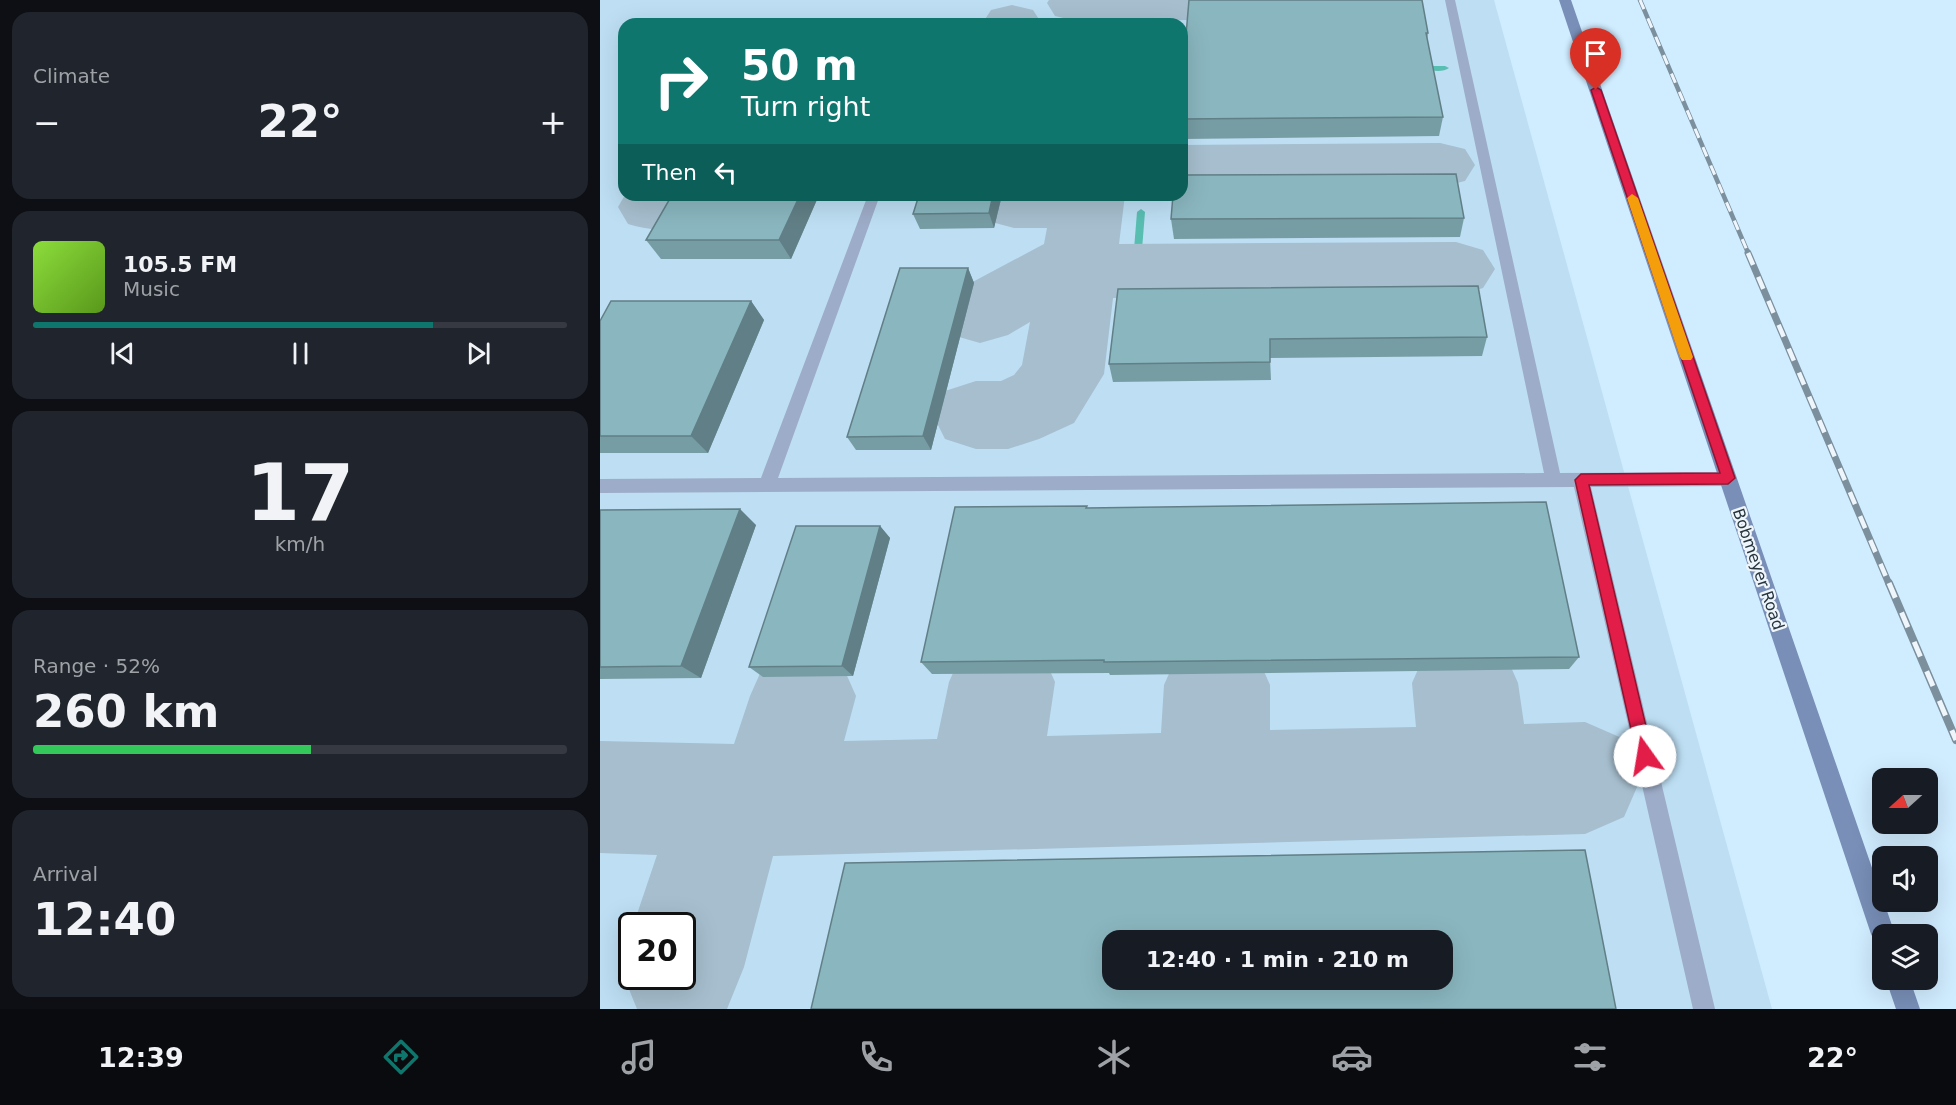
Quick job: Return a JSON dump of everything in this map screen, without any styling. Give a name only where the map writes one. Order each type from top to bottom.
[{"type":"street","name":"Bobmeyer Road","points":[[1565,0],[1880,924]]},
{"type":"street","points":[[1901,990],[1908,1009]]},
{"type":"lane","points":[[1450,0],[1553,480]]},
{"type":"lane","points":[[767,485],[872,201]]},
{"type":"lane","points":[[600,486],[1728,478]]},
{"type":"lane","points":[[1581,480],[1704,1009]]},
{"type":"shaded area","points":[[600,0],[1494,0],[1772,1009],[600,1009]]},
{"type":"building","points":[[1189,0],[1422,0],[1428,33],[1426,33],[1443,117],[1188,119]]},
{"type":"building","points":[[1456,174],[1464,218],[1171,219],[1172,201],[1188,201],[1188,175]]},
{"type":"building","points":[[669,201],[797,201],[779,240],[646,240]]},
{"type":"building","points":[[917,201],[992,201],[989,213],[913,214]]},
{"type":"building","points":[[900,268],[968,268],[923,436],[847,437]]},
{"type":"building","points":[[1478,286],[1487,337],[1270,339],[1270,362],[1109,364],[1118,289]]},
{"type":"building","points":[[611,301],[751,301],[691,436],[600,436],[600,321]]},
{"type":"building","points":[[1546,502],[1579,657],[921,662],[955,507],[1087,506],[1086,508]]},
{"type":"building","points":[[740,509],[681,666],[600,667],[600,510]]},
{"type":"building","points":[[796,526],[880,526],[842,666],[749,667]]},
{"type":"building","points":[[1585,850],[1616,1009],[811,1009],[845,863]]},
{"type":"waterway","points":[[1431,68],[1445,68]]},
{"type":"waterway","points":[[1447,156],[1462,156]]},
{"type":"waterway","points":[[1137,262],[1141,212]]},
{"type":"taxiway","points":[[1076,3],[1317,1]]},
{"type":"taxiway","points":[[1188,167],[1440,165]]},
{"type":"taxiway","points":[[1014,204],[1088,203]]},
{"type":"taxiway","points":[[1078,271],[1088,203]]},
{"type":"taxiway","points":[[654,207],[680,207]]},
{"type":"taxiway","points":[[980,314],[1079,258]]},
{"type":"taxiway","points":[[1078,271],[1456,269]]},
{"type":"taxiway","points":[[976,415],[1008,415],[1044,399],[1062,374],[1078,271]]},
{"type":"taxiway","points":[[982,794],[1002,682]]},
{"type":"taxiway","points":[[1465,683],[1476,781]]},
{"type":"taxiway","points":[[1214,788],[1217,685]]},
{"type":"taxiway","points":[[772,800],[803,696]]},
{"type":"taxiway","points":[[1476,781],[1585,778]]},
{"type":"taxiway","points":[[1214,788],[1476,781]]},
{"type":"taxiway","points":[[772,800],[1214,788]]},
{"type":"taxiway","points":[[600,797],[731,801]]},
{"type":"taxiway","points":[[731,801],[772,800]]},
{"type":"taxiway","points":[[696,920],[731,801]]},
{"type":"railway","points":[[1640,0],[1749,255]]},
{"type":"railway","points":[[1748,253],[1889,584]]},
{"type":"railway","points":[[1889,583],[1956,740]]},
{"type":"slow traffic","points":[[1632,198],[1686,357]]},
{"type":"route","points":[[1596,90],[1728,478],[1581,480],[1645,756]]}]
